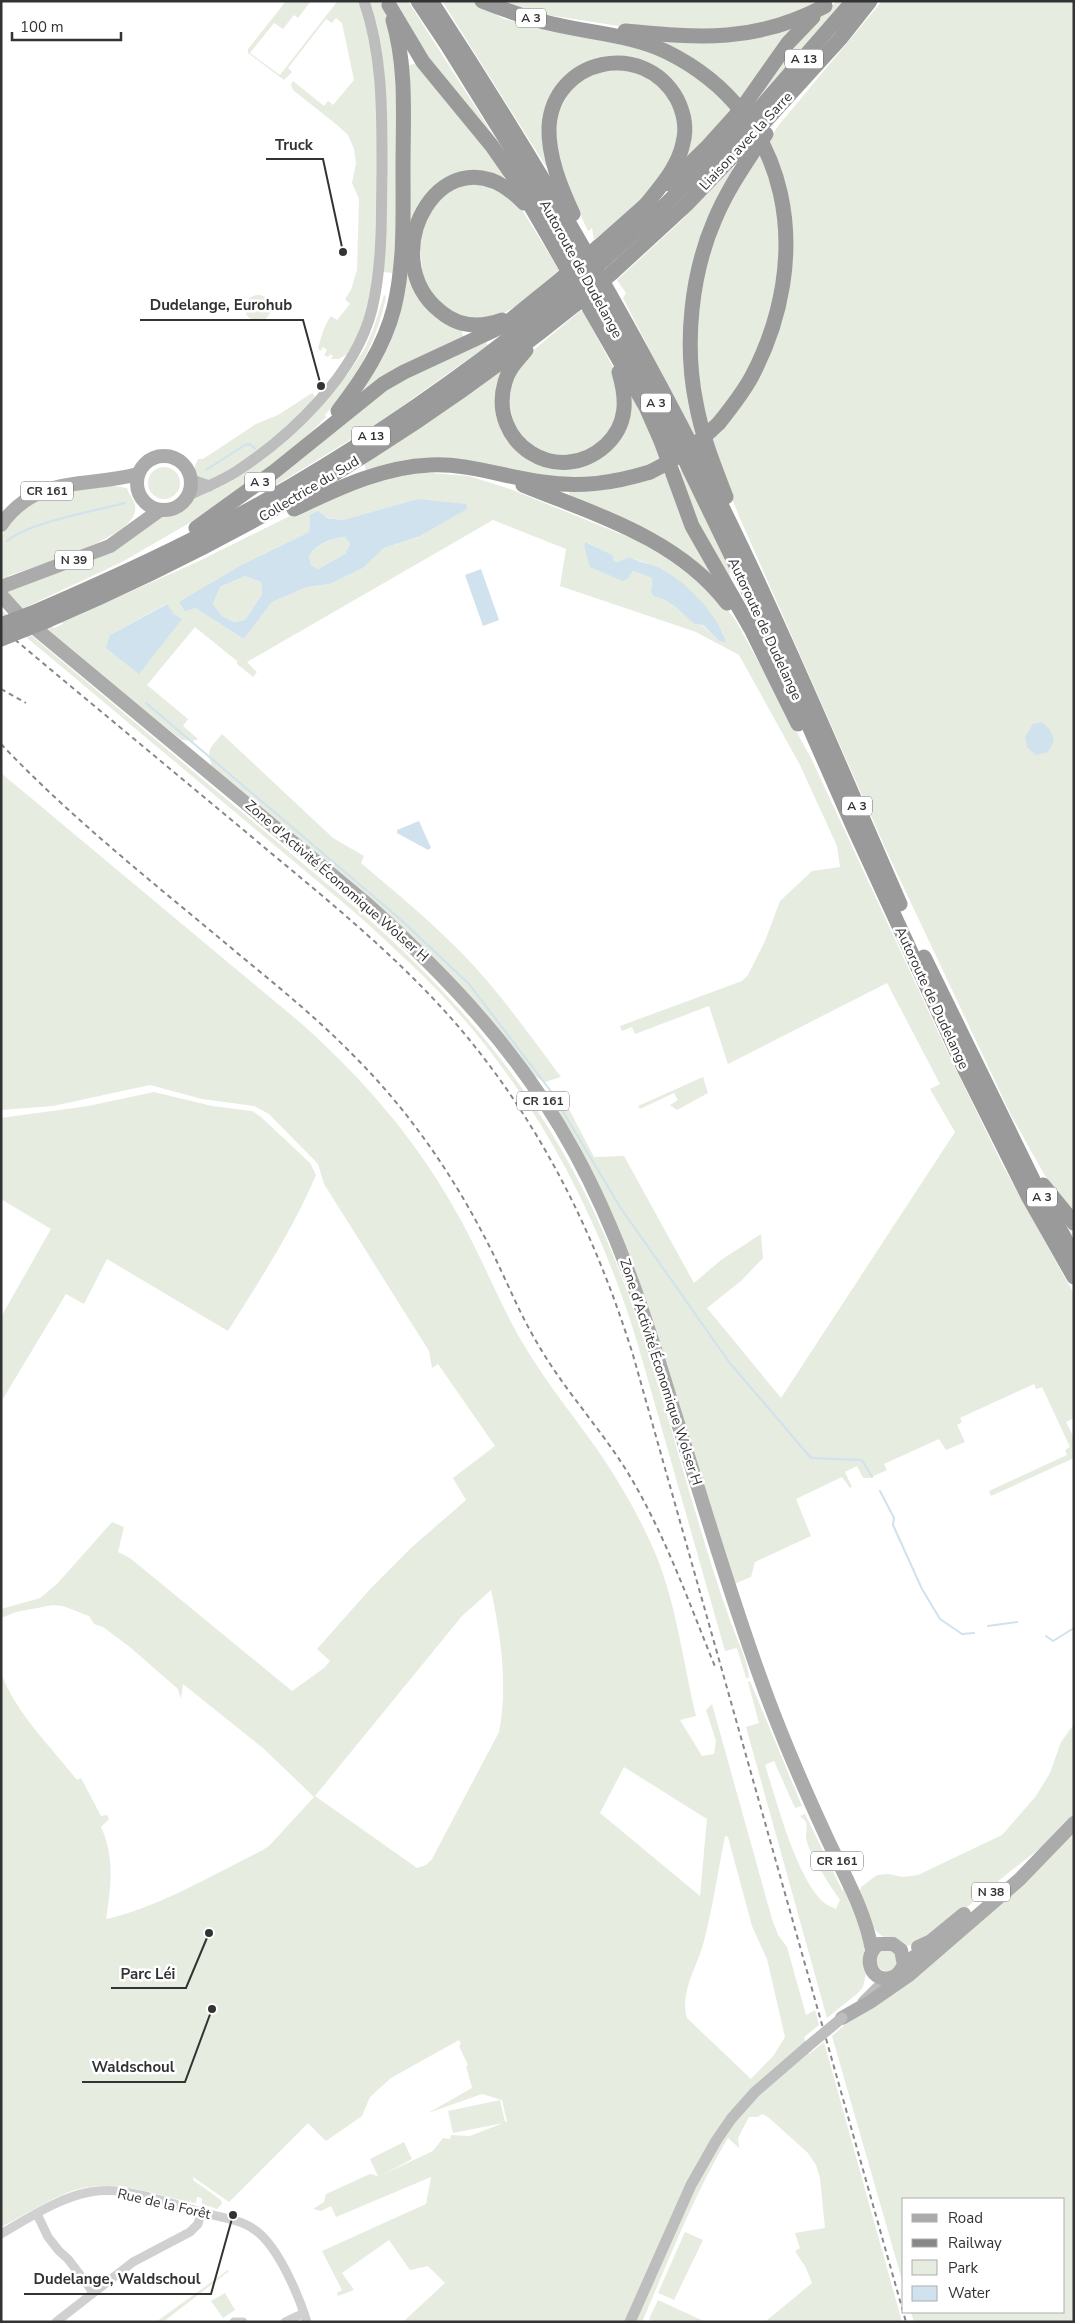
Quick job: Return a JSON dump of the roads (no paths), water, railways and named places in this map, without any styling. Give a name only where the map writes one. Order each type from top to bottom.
[{"type":"highway","name":"Autoroute de Dudelange","points":[[418,1],[536,188],[667,423],[762,619],[853,826],[966,1072],[1028,1196],[1074,1278]]},
{"type":"highway","name":"Autoroute de Dudelange","points":[[431,1],[511,125],[613,297],[743,549],[915,938],[1012,1138],[1074,1255]]},
{"type":"highway","name":"A 3","points":[[230,535],[292,510],[350,483],[402,468],[430,465],[454,466],[541,482],[588,485],[625,479],[650,472],[680,456],[699,442],[719,422],[751,378],[776,320],[784,277],[786,238],[782,199],[775,175],[767,152],[751,122],[728,95],[695,67],[657,48],[523,16],[482,1]]},
{"type":"highway","name":"Liaison avec la Sarre","points":[[752,126],[853,1]]},
{"type":"highway","name":"Liaison avec la Sarre","points":[[605,260],[803,81],[870,1]]},
{"type":"highway","name":"A 3","points":[[388,3],[423,62],[492,146],[515,179],[612,349],[654,424],[683,505],[699,540],[751,629],[853,826]]},
{"type":"highway","name":"A 3","points":[[156,557],[275,471],[311,442],[335,415],[364,377],[382,341],[394,308],[402,235],[403,119],[397,34],[388,3]]},
{"type":"highway","name":"A 3","points":[[582,29],[695,36],[738,35],[790,23],[828,4]]},
{"type":"highway","name":"A 13","points":[[605,260],[644,207],[708,146],[752,126],[788,43],[828,4]]},
{"type":"highway","name":"A 3","points":[[613,297],[567,202],[554,164],[549,137],[551,113],[560,94],[575,77],[599,65],[614,62],[629,63],[659,76],[672,90],[684,117],[685,133],[680,156],[668,177],[644,207]]},
{"type":"highway","name":"A 3","points":[[743,549],[734,517],[706,446],[695,402],[691,336],[695,293],[705,245],[727,194],[752,126]]},
{"type":"highway","name":"A 13","points":[[547,234],[514,193],[500,183],[478,177],[464,178],[444,186],[425,207],[418,220],[414,237],[415,269],[419,283],[436,309],[448,318],[470,326],[500,321],[526,308],[569,291]]},
{"type":"highway","name":"Collectrice du Sud","points":[[1,639],[40,616],[264,501],[370,437],[448,384],[569,291],[605,260]]},
{"type":"highway","name":"Collectrice du Sud","points":[[1,625],[40,616],[143,578],[230,535],[328,479],[455,395],[546,328],[569,291]]},
{"type":"highway","name":"A 13","points":[[311,442],[383,384],[404,372],[503,326],[526,308]]},
{"type":"highway","name":"A 3","points":[[546,328],[514,364],[505,380],[502,396],[503,413],[507,427],[515,439],[535,457],[563,463],[589,457],[611,440],[620,426],[626,398],[612,349]]},
{"type":"highway","name":"A 3","points":[[494,473],[659,543],[682,558],[703,575],[720,594],[767,662]]},
{"type":"highway","name":"A 3","points":[[1012,1138],[1039,1179],[1074,1223]]},
{"type":"main road","points":[[160,510],[177,507],[189,494],[236,472],[286,434],[319,400],[350,357],[365,330],[372,311],[381,253],[382,124],[378,57],[364,1]]},
{"type":"main road","points":[[135,529],[140,518],[138,474],[148,461],[164,455],[180,460],[186,466],[192,480],[189,494]]},
{"type":"main road","name":"CR 161","points":[[1,525],[20,505],[36,495],[69,483],[103,481],[138,474]]},
{"type":"main road","points":[[192,480],[209,486]]},
{"type":"main road","name":"CR 161","points":[[103,481],[128,486],[151,507],[160,510]]},
{"type":"main road","name":"N 39","points":[[4,588],[110,546],[160,510]]},
{"type":"main road","name":"Zone d'Activité Économique Wolser H","points":[[4,588],[18,614],[360,898],[419,951],[485,1022],[518,1064],[550,1112],[595,1192],[620,1247],[638,1293],[730,1591],[760,1678],[807,1795],[877,1947]]},
{"type":"main road","name":"N 38","points":[[845,2016],[870,2002],[909,1975],[1006,1890],[1074,1823]]},
{"type":"main road","name":"N 38","points":[[901,1950],[913,1949],[931,1940],[1074,1823]]},
{"type":"main road","name":"N 38","points":[[904,1965],[910,1959],[935,1946],[976,1911],[1006,1890]]},
{"type":"main road","points":[[894,1944],[901,1950],[904,1965],[898,1975],[887,1978],[876,1975],[872,1971],[868,1961],[877,1947],[894,1944]]},
{"type":"main road","points":[[845,2016],[867,1989],[872,1971]]},
{"type":"main road","points":[[630,2322],[691,2185],[731,2119],[755,2092],[867,1999],[887,1978]]},
{"type":"street","name":"Rue de la Forêt","points":[[1,2234],[73,2196],[104,2191],[137,2194],[218,2216],[244,2224],[255,2230],[263,2238],[283,2268],[305,2318]]},
{"type":"street","points":[[56,2322],[133,2262],[190,2232],[198,2224],[201,2212]]},
{"type":"street","points":[[37,2214],[48,2237],[68,2259],[93,2292]]},
{"type":"street","points":[[285,2322],[305,2318]]},
{"type":"street","points":[[234,2322],[244,2322]]},
{"type":"water","points":[[417,499],[466,504],[467,509],[418,537],[384,548],[363,568],[330,584],[307,587],[272,602],[244,639],[195,608],[185,611],[179,602],[245,563],[309,532],[310,515],[318,511],[327,518],[343,520]],"holes":[[[345,537],[350,544],[345,554],[318,569],[311,565],[309,556],[316,548],[329,540]],[[245,576],[261,582],[262,594],[245,620],[234,622],[222,616],[213,604],[220,587]]]},
{"type":"water","points":[[586,542],[612,555],[614,561],[617,562],[630,557],[665,571],[687,587],[698,598],[722,631],[726,642],[719,641],[703,625],[694,624],[665,600],[653,596],[651,592],[652,578],[633,571],[623,581],[590,567],[584,545]]},
{"type":"water","points":[[481,569],[499,620],[483,626],[465,575]]},
{"type":"water","points":[[167,604],[174,614],[182,619],[139,674],[106,648],[110,635]]},
{"type":"water","points":[[1042,722],[1050,730],[1054,741],[1048,752],[1036,755],[1027,747],[1025,737],[1033,724]]},
{"type":"water","points":[[419,821],[431,848],[428,850],[397,833],[397,830]]},
{"type":"waterway","points":[[206,470],[245,445],[250,444],[255,449]]},
{"type":"waterway","points":[[7,541],[17,534],[46,523],[125,503]]},
{"type":"waterway","points":[[146,703],[399,918],[469,984],[550,1090],[620,1207],[729,1362],[811,1458],[862,1460],[872,1477]]},
{"type":"waterway","points":[[880,1491],[894,1518],[893,1525],[922,1589],[940,1619],[962,1634],[974,1633]]},
{"type":"waterway","points":[[988,1626],[1017,1622]]},
{"type":"waterway","points":[[1046,1636],[1053,1641],[1074,1628]]},
{"type":"railway","points":[[1,628],[318,892],[403,968],[456,1023],[480,1053],[506,1088],[551,1160],[605,1275],[633,1355],[902,2308]]},
{"type":"railway","points":[[1,689],[26,703]]},
{"type":"railway","points":[[1,744],[29,773],[88,827],[327,1030],[373,1076],[409,1118],[441,1163],[470,1210],[524,1319],[549,1363],[606,1441],[641,1496],[676,1569],[716,1669]]},
{"type":"railway","points":[[903,2313],[906,2322]]},
{"type":"place","name":"Truck","points":[[343,252]]},
{"type":"place","name":"Dudelange, Eurohub","points":[[321,386]]},
{"type":"place","name":"Parc Léi","points":[[209,1933]]},
{"type":"place","name":"Waldschoul","points":[[212,2009]]},
{"type":"place","name":"Dudelange, Waldschoul","points":[[233,2215]]}]
